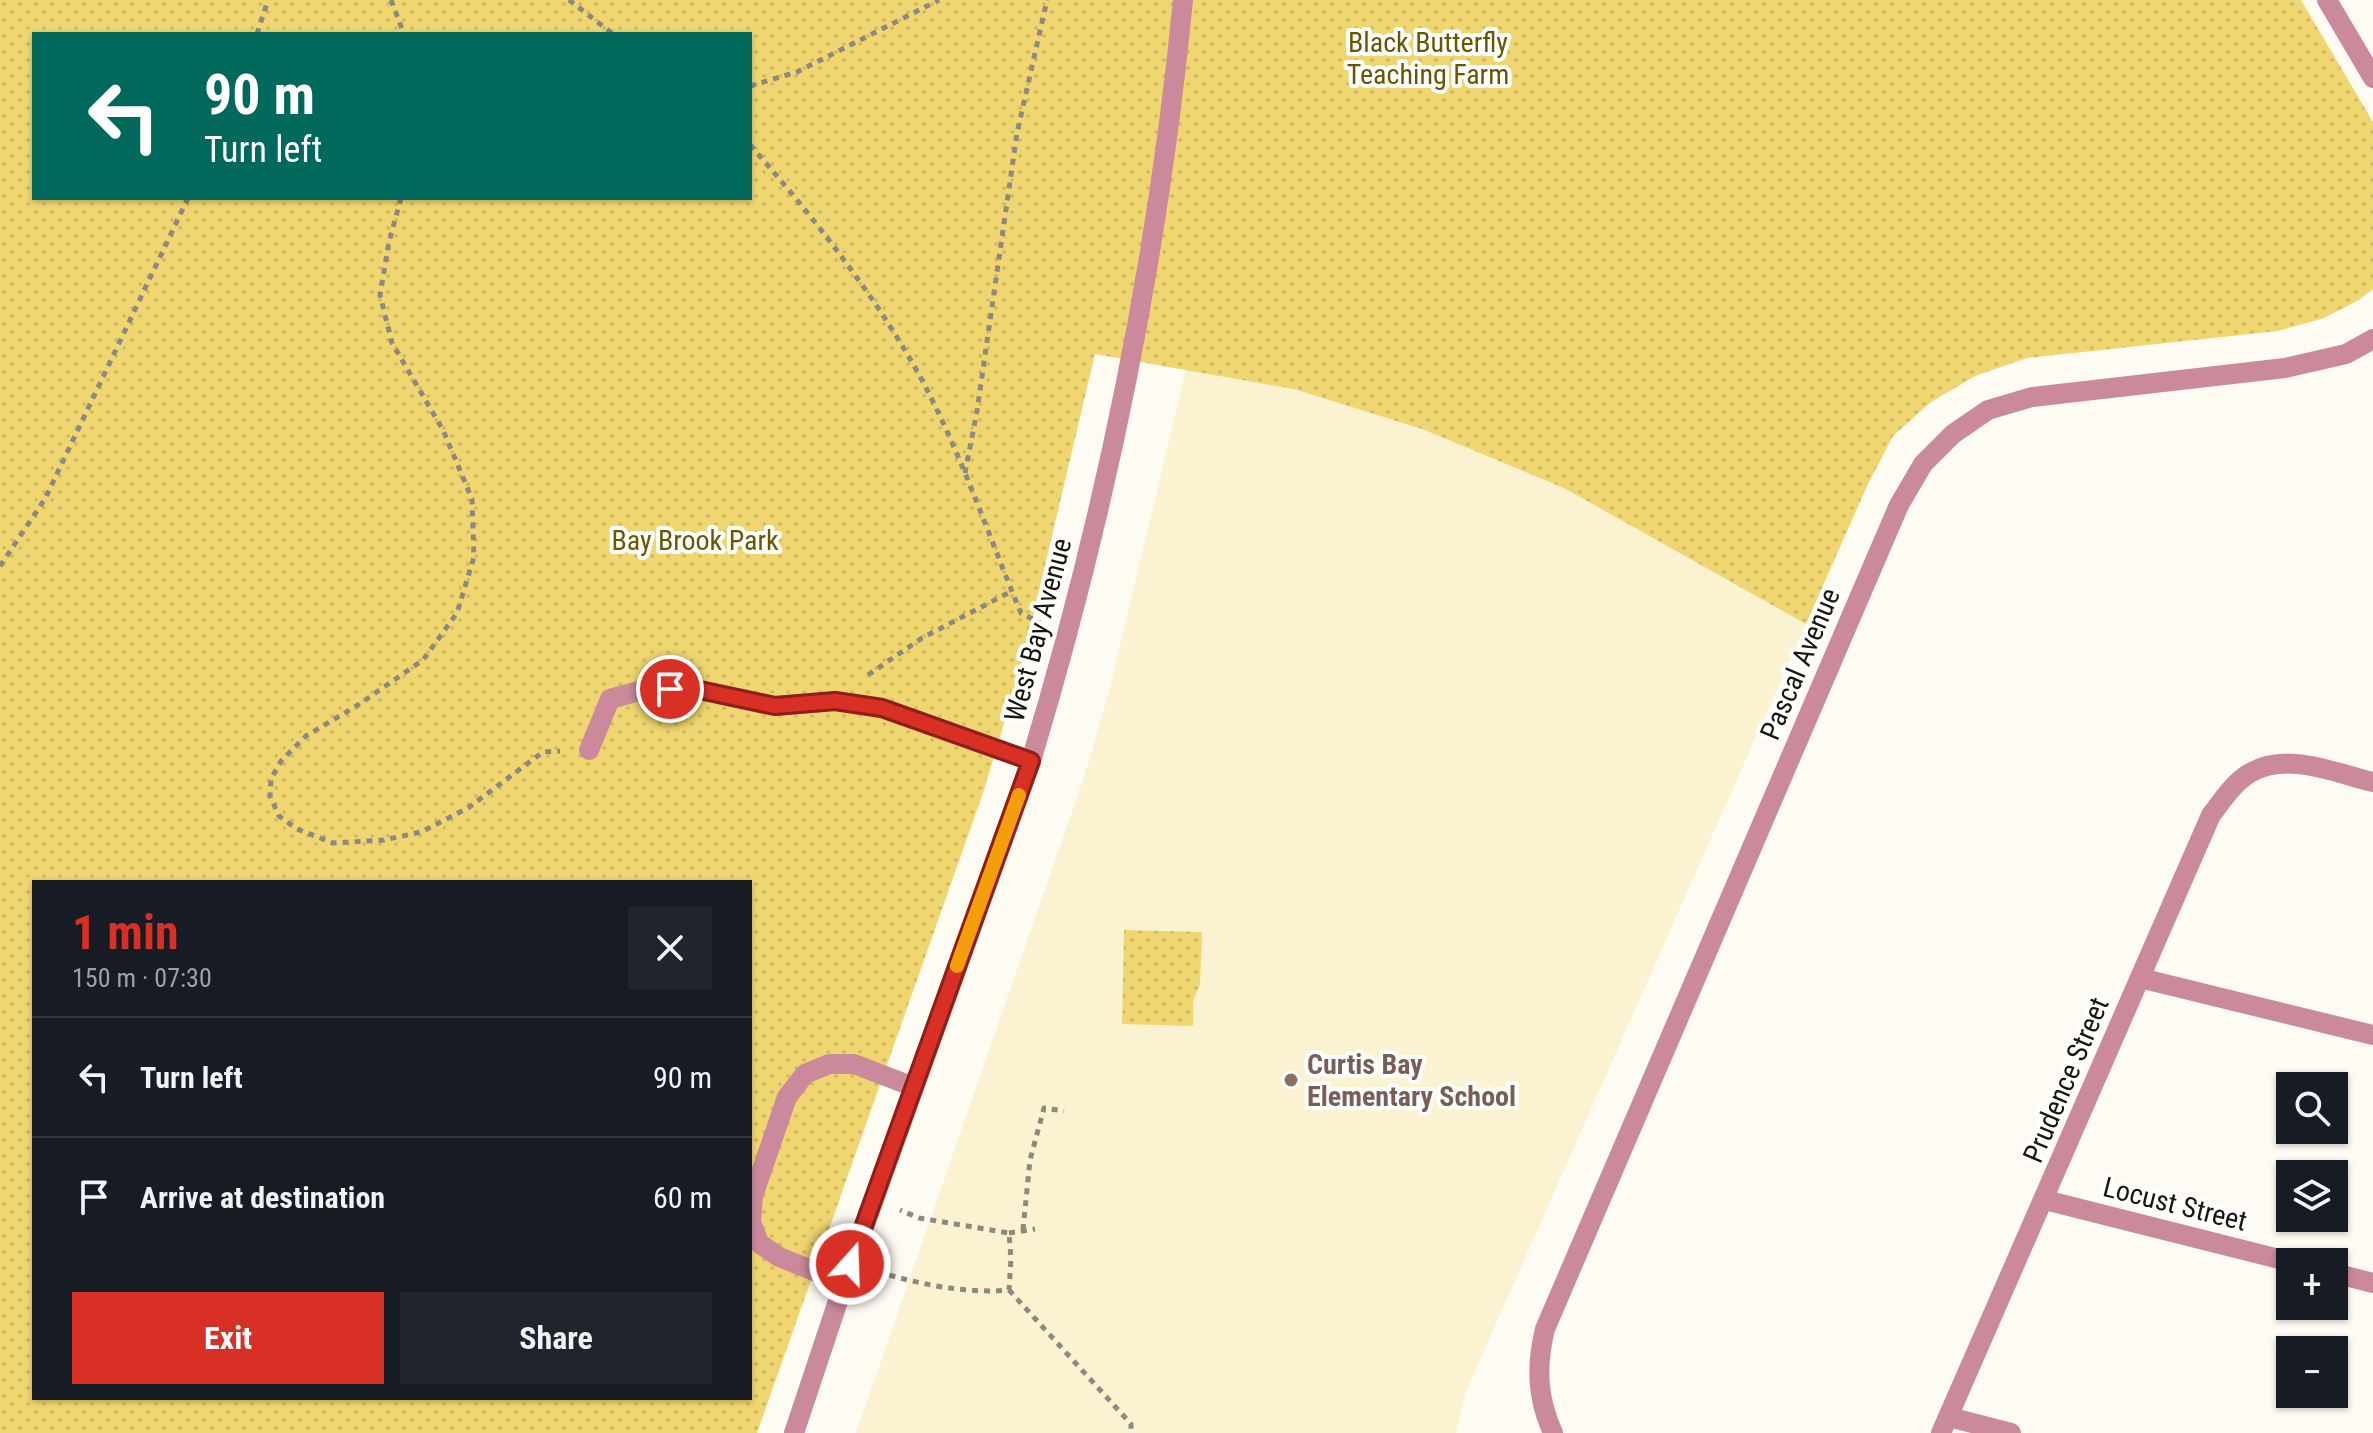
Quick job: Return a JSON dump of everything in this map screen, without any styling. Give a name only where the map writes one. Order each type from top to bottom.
[{"type":"street","name":"West Bay Avenue","points":[[794,1433],[847,1273],[1031,761],[1067,636],[1103,496],[1144,290],[1171,119],[1183,0]]},
{"type":"street","points":[[2327,0],[2373,78]]},
{"type":"street","name":"Pascal Avenue","points":[[1553,1433],[1539,1393],[1538,1356],[1545,1329],[1899,505],[1923,464],[1953,434],[1988,410],[2032,397],[2285,368],[2346,354],[2373,339]]},
{"type":"street","points":[[589,750],[610,699],[646,689],[695,689],[775,706],[835,701],[882,708],[1031,761]]},
{"type":"street","name":"Prudence Street","points":[[1945,1425],[2211,815],[2248,773],[2272,764],[2297,764],[2373,782]]},
{"type":"street","points":[[2140,978],[2373,1035]]},
{"type":"street","points":[[752,1209],[753,1196],[787,1097],[805,1074],[829,1064],[854,1064],[914,1087]]},
{"type":"street","name":"Locust Street","points":[[2045,1200],[2276,1258]]},
{"type":"street","points":[[752,1225],[759,1243],[779,1257],[847,1273]]},
{"type":"street","points":[[2348,1277],[2373,1283]]},
{"type":"street","points":[[1945,1425],[2011,1433]]},
{"type":"path","points":[[258,32],[268,0]]},
{"type":"path","points":[[391,0],[403,32]]},
{"type":"path","points":[[569,0],[610,32]]},
{"type":"path","points":[[752,85],[797,72],[939,0]]},
{"type":"path","points":[[964,474],[977,411],[1017,133],[1047,0]]},
{"type":"path","points":[[752,147],[831,243],[923,382],[1021,613],[1067,636]]},
{"type":"path","points":[[0,566],[45,499],[187,200]]},
{"type":"path","points":[[400,200],[380,295],[392,343],[443,430],[472,499],[474,557],[457,613],[423,660],[306,736],[281,761],[271,779],[270,796],[279,816],[297,829],[333,843],[384,840],[421,832],[468,808],[543,752],[589,750]]},
{"type":"path","points":[[852,704],[870,672],[922,638],[1012,591]]},
{"type":"path","points":[[1023,1230],[1030,1160],[1044,1108],[1064,1111]]},
{"type":"path","points":[[874,1198],[919,1218],[1009,1233],[1035,1229]]},
{"type":"path","points":[[1009,1233],[1009,1290],[1131,1424],[1131,1433]]},
{"type":"path","points":[[847,1273],[897,1277],[959,1289],[1009,1290]]},
{"type":"shaded area","name":"Curtis Bay Elementary School","points":[[1186,369],[1294,389],[1422,429],[1564,488],[1806,624],[1467,1389],[1456,1433],[856,1433],[1086,771],[1110,687]]},
{"type":"green space","name":"Bay Brook Park","points":[[0,0],[2301,0],[2373,122],[2373,289],[2324,318],[2278,331],[2027,358],[1975,376],[1931,402],[1893,436],[1867,486],[1806,624],[1564,488],[1422,429],[1294,389],[1095,354],[1021,667],[983,793],[757,1433],[0,1433]]},
{"type":"green space","points":[[1124,930],[1202,932],[1200,984],[1193,1001],[1193,1026],[1122,1024]]},
{"type":"slow traffic","points":[[957,966],[1019,795]]},
{"type":"place","name":"Curtis Bay Elementary School","points":[[1291,1080]]},
{"type":"route","points":[[670,689],[695,689],[775,706],[835,701],[882,708],[1031,761],[850,1264]]},
{"type":"park label","name":"Black Butterfly Teaching Farm","points":[[1428,58]]}]
